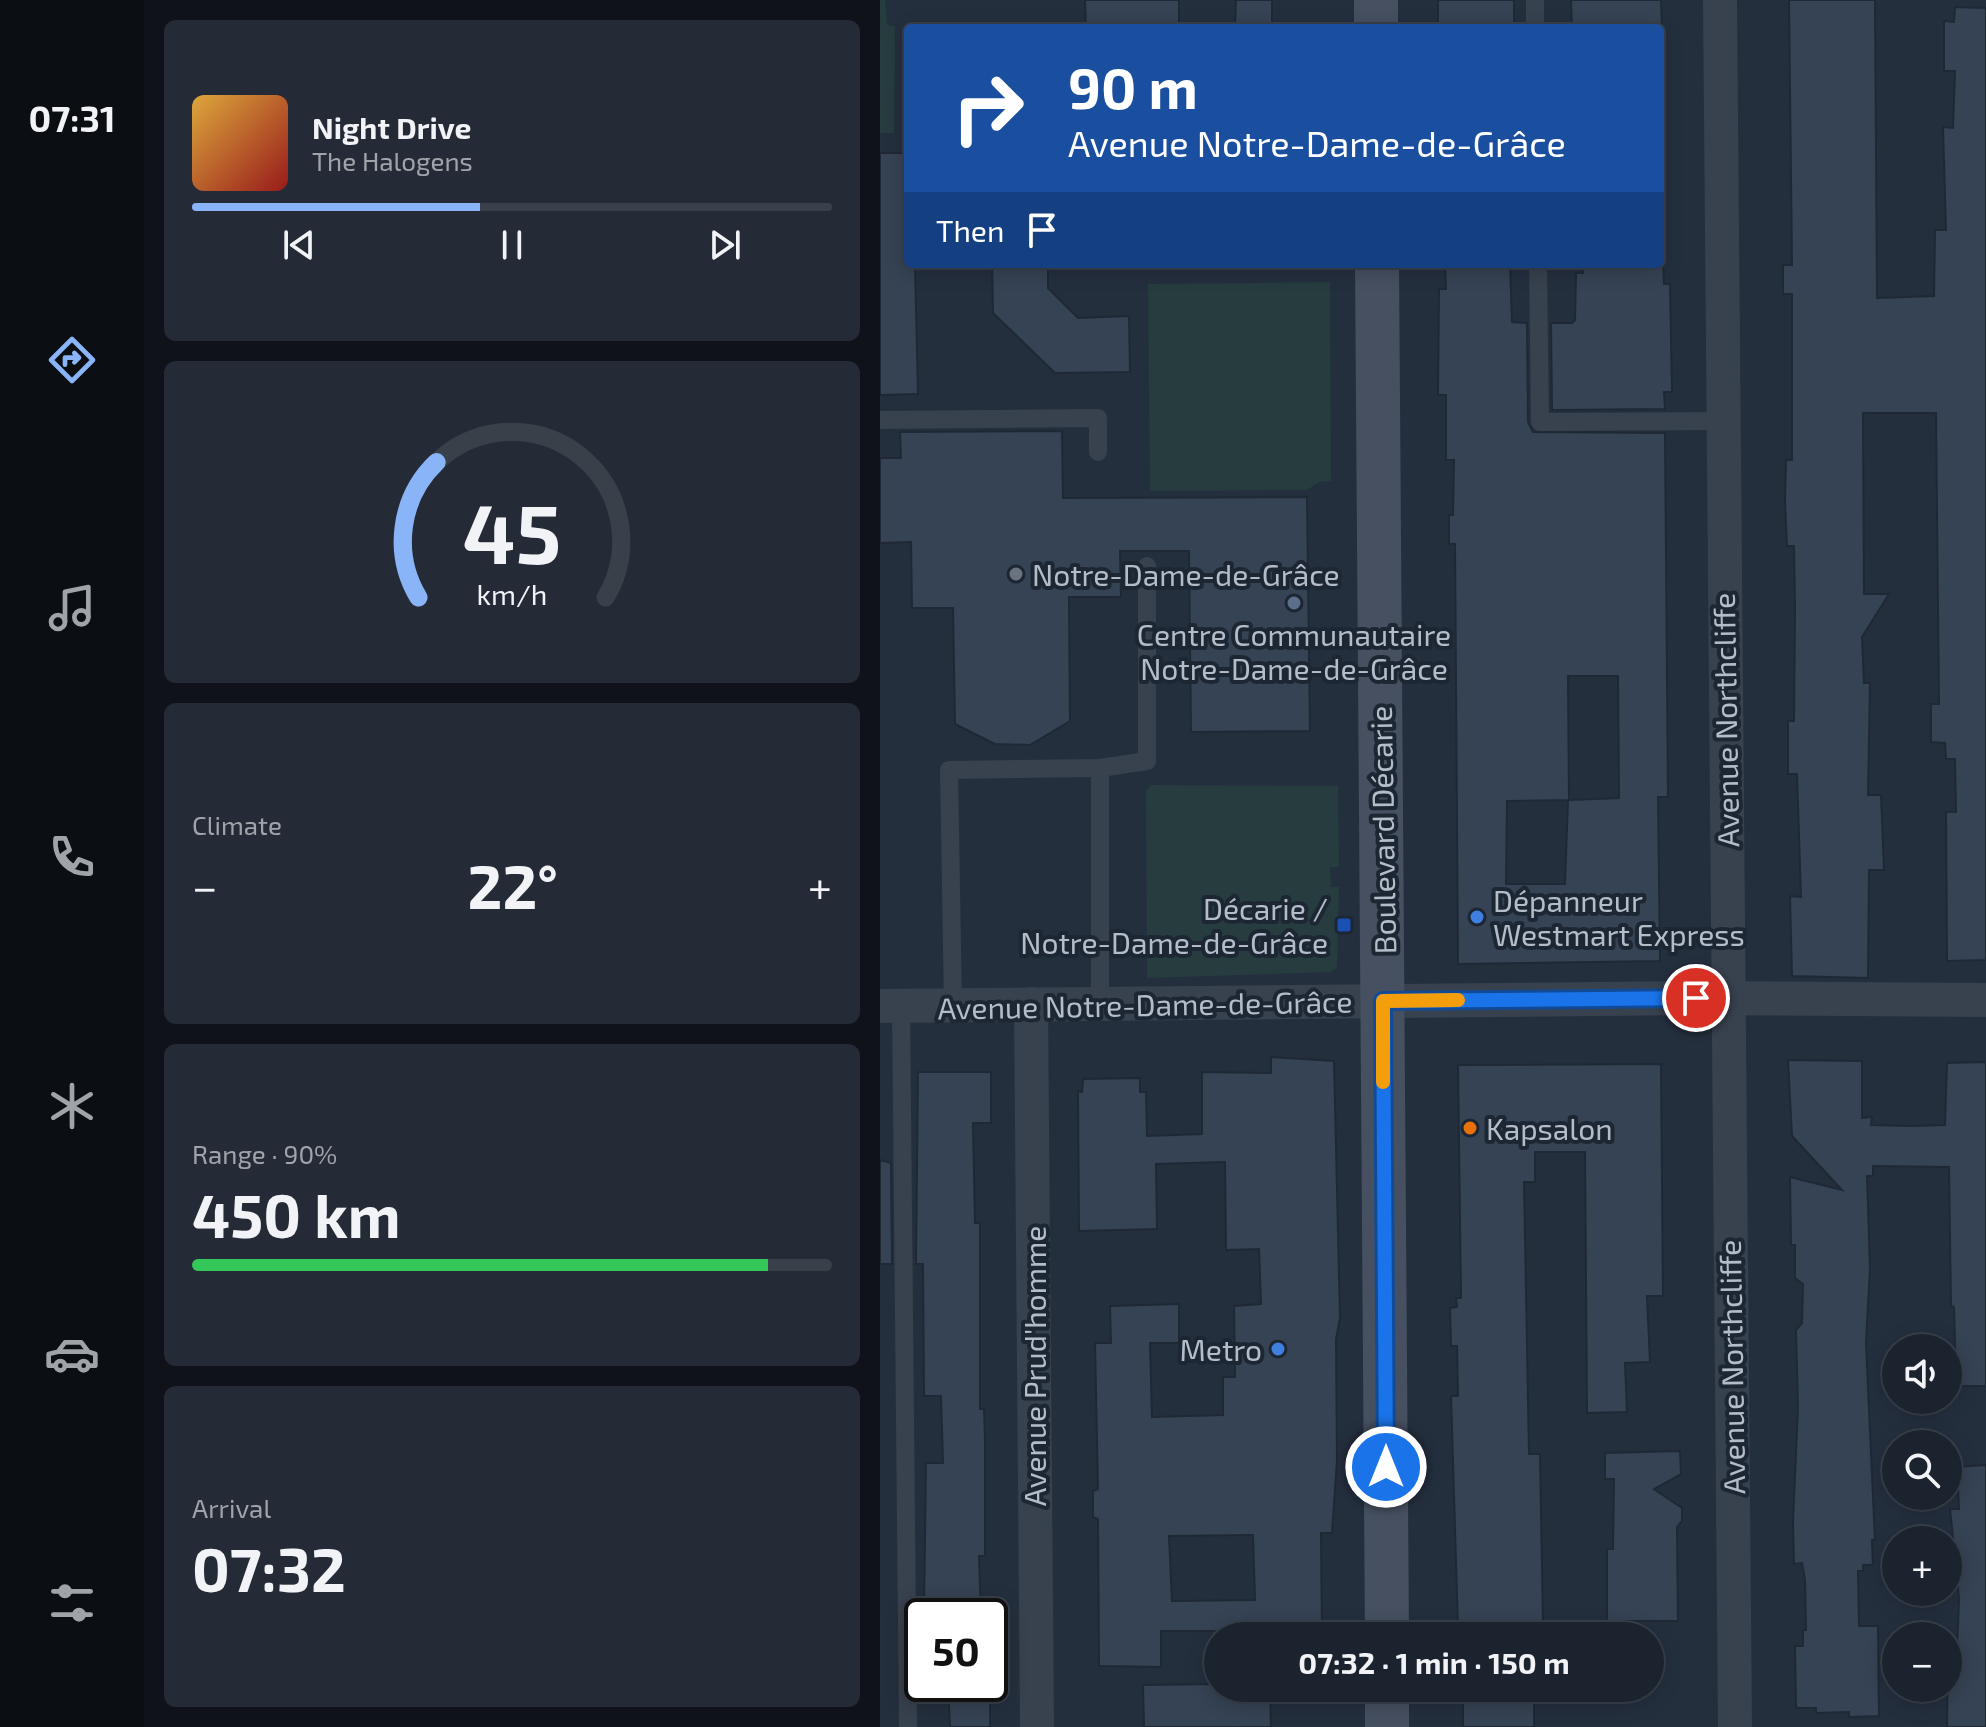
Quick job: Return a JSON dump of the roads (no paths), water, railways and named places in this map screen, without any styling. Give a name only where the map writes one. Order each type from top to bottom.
[{"type":"main road","points":[[1376,0],[1376,24]]},
{"type":"main road","name":"Boulevard Décarie","points":[[1377,268],[1387,1622]]},
{"type":"main road","points":[[1387,1702],[1387,1727]]},
{"type":"street","name":"Avenue Northcliffe","points":[[1720,0],[1735,1727]]},
{"type":"street","name":"Avenue Notre-Dame-de-Grâce","points":[[891,1006],[1986,1000]]},
{"type":"street","name":"Avenue Prud'homme","points":[[1031,1004],[1037,1727]]},
{"type":"lane","points":[[1535,0],[1535,24]]},
{"type":"lane","points":[[1538,268],[1540,422],[1722,421]]},
{"type":"lane","points":[[880,420],[1098,418],[1098,452]]},
{"type":"lane","points":[[953,1006],[949,770],[1100,768],[1147,761],[1147,566]]},
{"type":"lane","points":[[1100,768],[1100,1004]]},
{"type":"lane","points":[[891,1006],[908,1727]]},
{"type":"place","name":"Notre-Dame-de-Grâce","points":[[1016,574]]},
{"type":"place","name":"Centre Communautaire Notre-Dame-de-Grâce","points":[[1294,603]]},
{"type":"place","name":"Dépanneur Westmart Express","points":[[1477,917]]},
{"type":"place","name":"Décarie / Notre-Dame-de-Grâce","points":[[1344,925]]},
{"type":"place","name":"Kapsalon","points":[[1470,1128]]},
{"type":"place","name":"Metro","points":[[1278,1349]]}]
